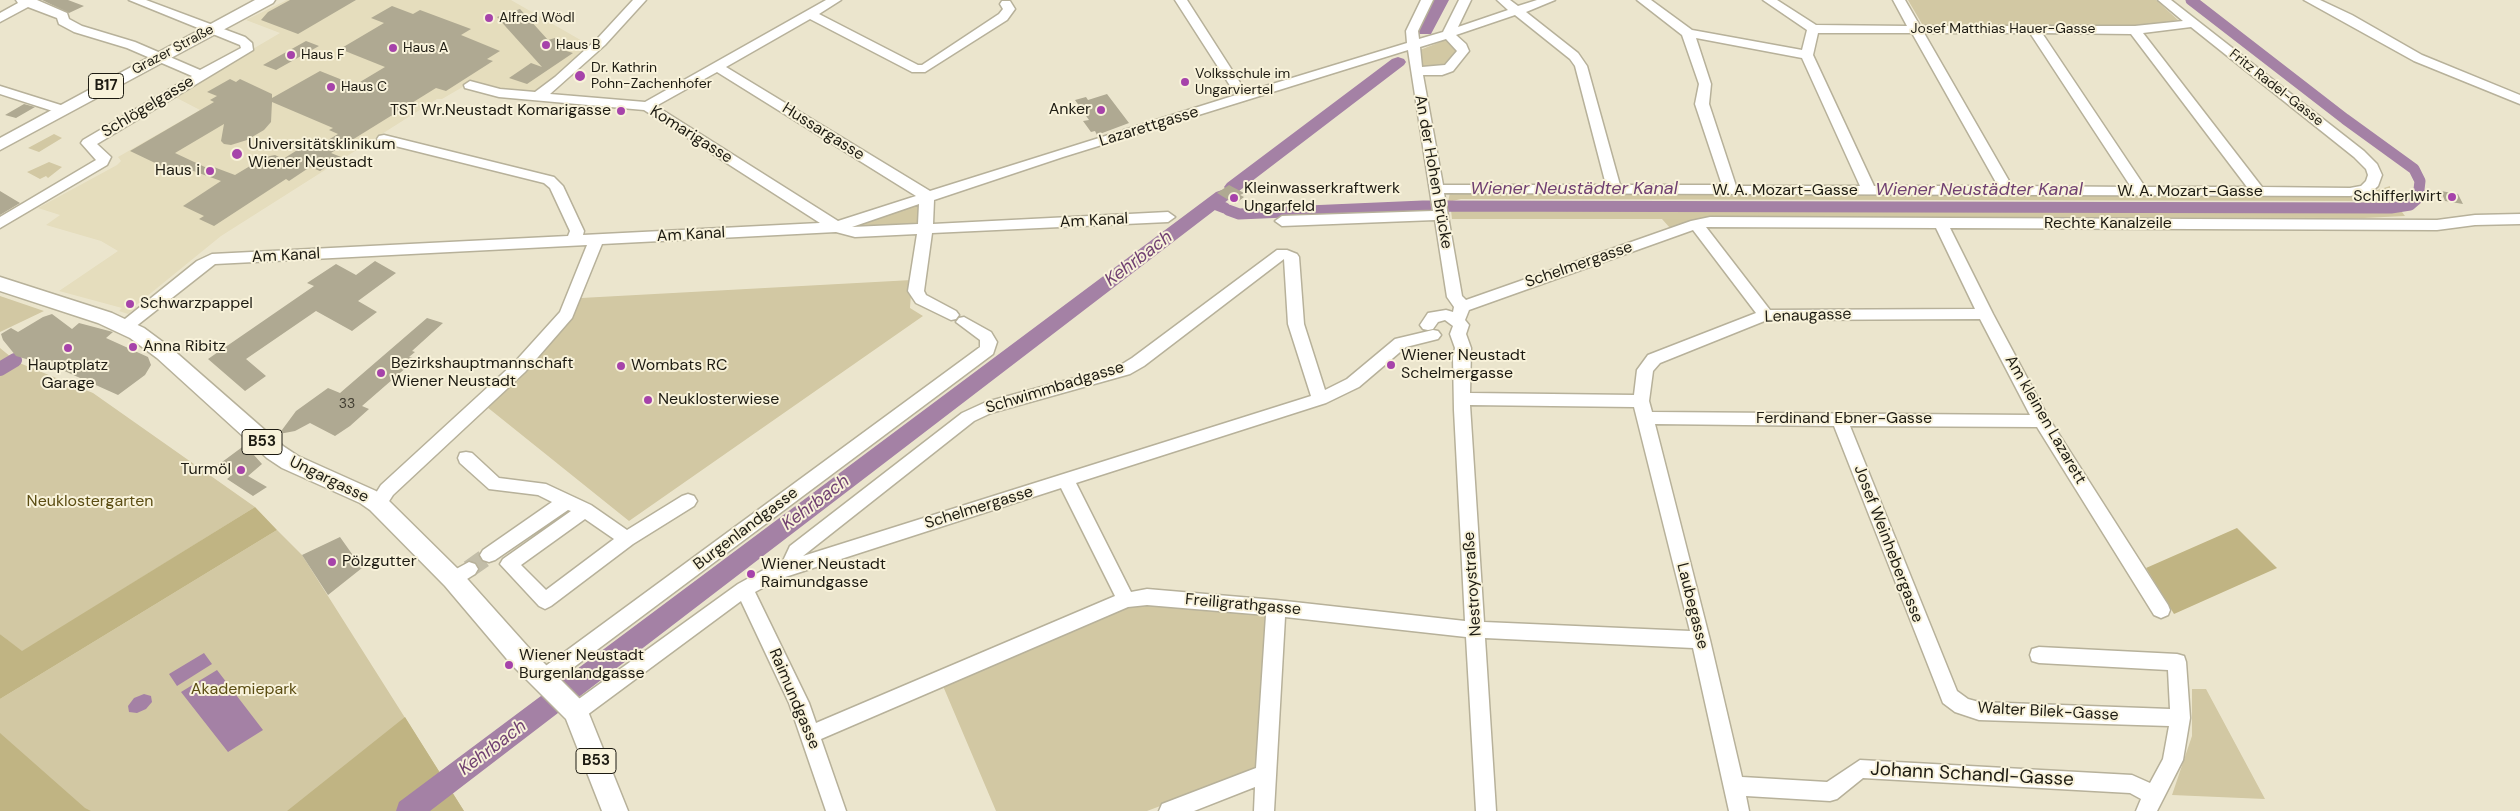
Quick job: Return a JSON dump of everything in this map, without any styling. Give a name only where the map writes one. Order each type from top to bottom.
[{"type":"main road","name":"Grazer Straße","points":[[0,145],[267,0]]},
{"type":"main road","name":"Ungargasse","points":[[0,284],[96,315],[125,327],[164,353],[275,452],[290,462],[368,497],[378,504],[461,574],[520,656],[561,696]]},
{"type":"main road","name":"B53","points":[[561,696],[615,811]]},
{"type":"street","points":[[0,18],[27,0],[63,16],[63,22],[78,29],[131,45],[200,75]]},
{"type":"street","points":[[135,0],[214,28]]},
{"type":"street","points":[[537,98],[560,80],[601,42],[640,0]]},
{"type":"street","points":[[647,106],[718,68],[835,0]]},
{"type":"street","points":[[1180,0],[1244,98]]},
{"type":"street","name":"An der Hohen Brücke","points":[[1427,0],[1414,23],[1413,46],[1440,214],[1448,321]]},
{"type":"street","points":[[1416,71],[1442,71],[1449,68],[1463,51],[1462,47],[1448,34],[1465,0]]},
{"type":"street","points":[[1504,0],[1574,56],[1581,66],[1615,191]]},
{"type":"street","name":"Lazarettgasse","points":[[836,227],[927,196],[1413,46],[1549,0]]},
{"type":"street","points":[[1643,0],[1688,33],[1807,55]]},
{"type":"street","points":[[1769,0],[1813,29],[1807,55],[1869,191]]},
{"type":"street","points":[[1899,0],[2007,190]]},
{"type":"street","name":"Fritz Radel-Gasse","points":[[2164,0],[2360,154],[2372,167],[2375,176],[2373,183]]},
{"type":"street","points":[[2310,0],[2348,18],[2418,58],[2520,100]]},
{"type":"street","points":[[811,15],[916,69],[925,68],[1003,17],[1009,9],[1006,4]]},
{"type":"street","name":"Josef Matthias Hauer-Gasse","points":[[1813,29],[2135,30],[2193,23]]},
{"type":"street","name":"Schlögelgasse","points":[[0,223],[102,162],[104,157],[88,143],[197,79],[200,75],[246,50],[246,43],[214,28]]},
{"type":"street","points":[[2033,29],[2141,191]]},
{"type":"street","points":[[2135,30],[2258,192]]},
{"type":"street","points":[[1688,33],[1705,84],[1702,104],[1731,191]]},
{"type":"street","name":"Hussargasse","points":[[718,68],[927,196]]},
{"type":"street","name":"Komarigasse","points":[[470,84],[499,93],[537,98],[647,106],[836,227]]},
{"type":"street","points":[[0,90],[62,110]]},
{"type":"street","points":[[384,139],[549,180],[556,186],[577,231],[573,242]]},
{"type":"street","name":"W. A. Mozart-Gasse","points":[[1436,192],[2007,190],[2350,192],[2365,190],[2373,183]]},
{"type":"street","points":[[925,230],[927,196]]},
{"type":"street","points":[[1282,221],[1440,214]]},
{"type":"street","name":"Am Kanal","points":[[125,327],[212,259],[573,242],[836,227],[855,232],[925,230],[1168,217]]},
{"type":"street","name":"Rechte Kanalzeile","points":[[1696,224],[1710,222],[2437,225],[2475,220],[2520,219]]},
{"type":"street","name":"Am kleinen Lazarett","points":[[1941,223],[2042,421],[2161,610]]},
{"type":"street","points":[[1696,224],[1766,315]]},
{"type":"street","name":"Schelmergasse","points":[[561,696],[759,580],[790,567],[1320,399],[1353,383],[1401,344],[1448,321],[1469,305],[1696,224]]},
{"type":"street","name":"Burgenlandgasse","points":[[561,696],[987,350],[990,342],[986,336],[921,299],[916,291],[925,230]]},
{"type":"street","points":[[378,504],[387,490],[519,368],[567,314],[596,240]]},
{"type":"street","name":"Schwimmbadgasse","points":[[790,567],[796,551],[968,417],[986,408],[1124,370],[1138,362],[1282,253],[1292,257],[1296,324],[1320,399]]},
{"type":"street","name":"Lenaugasse","points":[[1643,409],[1645,370],[1654,359],[1766,315],[1986,314]]},
{"type":"street","name":"Nestroystraße","points":[[1448,321],[1461,357],[1486,811]]},
{"type":"street","name":"Ferdinand Ebner-Gasse","points":[[1462,399],[1839,418],[2042,421]]},
{"type":"street","name":"Laubegasse","points":[[1643,409],[1701,640],[1739,811]]},
{"type":"street","name":"Josef Weinhebergasse","points":[[1839,418],[1938,670]]},
{"type":"street","points":[[466,458],[495,484],[540,490],[585,510],[627,539]]},
{"type":"street","points":[[1066,480],[1126,600]]},
{"type":"street","points":[[585,510],[509,564],[545,600],[627,539],[688,501]]},
{"type":"street","points":[[489,555],[566,502]]},
{"type":"street","name":"Raimundgasse","points":[[744,589],[799,703],[836,811]]},
{"type":"street","name":"Freiligrathgasse","points":[[811,734],[1126,600],[1147,597],[1276,608],[1476,630],[1701,640]]},
{"type":"street","points":[[1264,811],[1276,608]]},
{"type":"street","points":[[2038,655],[2177,662],[2180,718],[2172,760],[2150,803]]},
{"type":"street","name":"Walter Bilek-Gasse","points":[[1938,670],[1950,697],[1962,706],[1979,712],[2180,718]]},
{"type":"street","name":"Johann Schandl-Gasse","points":[[1734,786],[1830,792],[1860,769],[2132,784],[2150,803]]},
{"type":"street","points":[[1169,811],[1266,774]]},
{"type":"shaded area","name":"Universitätsklinikum Wiener Neustadt","points":[[287,0],[511,0],[591,46],[539,94],[504,90],[473,81],[442,99],[437,99],[221,236],[135,306],[137,307],[128,314],[119,311],[122,308],[59,291],[118,251],[101,241],[46,225],[60,215],[38,208],[117,165],[121,161],[118,157],[200,110],[173,96],[280,33],[246,20]]},
{"type":"shaded area","points":[[255,507],[277,530],[0,699],[0,634],[22,651]]},
{"type":"shaded area","points":[[2237,528],[2277,568],[2174,614],[2146,568]]},
{"type":"shaded area","points":[[204,653],[212,664],[177,686],[169,674]]},
{"type":"shaded area","points":[[217,670],[263,730],[228,752],[181,692]]},
{"type":"shaded area","points":[[144,694],[151,696],[152,702],[146,709],[137,713],[129,712],[128,706],[134,698]]},
{"type":"shaded area","points":[[405,717],[464,811],[287,811]]},
{"type":"shaded area","points":[[0,733],[85,808],[91,811],[0,811]]},
{"type":"green space","points":[[1908,0],[2156,0],[2178,20],[2147,26],[1928,26],[1922,24]]},
{"type":"green space","points":[[1448,39],[1459,50],[1446,66],[1422,68],[1420,50]]},
{"type":"green space","points":[[54,134],[62,138],[39,152],[28,148]]},
{"type":"green space","points":[[49,162],[62,167],[48,178],[46,176],[40,179],[27,172]]},
{"type":"green space","points":[[2390,186],[2391,201],[1461,199],[1448,202],[1450,193],[2359,196]]},
{"type":"green space","points":[[920,203],[919,225],[854,229],[853,226]]},
{"type":"green space","points":[[1451,210],[2402,212],[2405,216],[2364,218],[1704,217],[1670,228],[1662,219],[1452,219]]},
{"type":"green space","name":"Neuklosterwiese","points":[[912,280],[910,308],[923,316],[629,521],[487,407],[525,371],[576,310],[581,298]]},
{"type":"green space","points":[[0,296],[44,311],[0,332]]},
{"type":"green space","name":"Neuklostergarten","points":[[0,348],[17,362],[93,393],[255,507],[22,652],[0,634]]},
{"type":"green space","name":"Akademiepark","points":[[277,530],[302,555],[464,811],[0,811],[0,699]]},
{"type":"green space","points":[[1140,602],[1268,613],[1259,769],[1147,811],[996,811],[943,686]]},
{"type":"green space","points":[[2192,689],[2206,689],[2265,799],[2172,795],[2192,736]]},
{"type":"building","points":[[42,0],[68,0],[84,6],[69,13]]},
{"type":"building","points":[[290,0],[356,0],[298,34],[261,20],[268,12]]},
{"type":"building","points":[[392,6],[413,14],[420,10],[471,29],[461,35],[500,51],[487,59],[493,61],[446,91],[436,88],[331,153],[341,157],[320,171],[310,167],[289,181],[286,179],[214,226],[199,219],[204,216],[183,206],[221,181],[185,168],[176,173],[130,151],[214,102],[210,100],[217,96],[207,92],[230,79],[236,82],[240,79],[272,94],[272,98],[320,71],[355,85],[385,67],[340,49],[384,23],[371,18]],"holes":[[[272,102],[333,128],[329,130],[338,134],[315,148],[307,144],[283,159],[275,155],[265,157],[235,175],[211,166],[207,168],[175,153],[224,124],[221,141],[224,144],[231,145],[247,140],[264,130],[271,122]]]},
{"type":"building","name":"Haus B","points":[[520,9],[548,40],[555,38],[569,46],[563,50],[573,53],[527,84],[509,78],[531,63],[542,67],[497,17]]},
{"type":"building","name":"Haus F","points":[[306,41],[319,46],[276,70],[263,65]]},
{"type":"building","name":"Anker","points":[[1107,94],[1129,123],[1097,135],[1095,131],[1091,132],[1083,121],[1089,120],[1075,100],[1086,97],[1088,100]]},
{"type":"building","points":[[24,104],[35,107],[16,118],[5,115]]},
{"type":"building","name":"Kleinwasserkraftwerk Ungarfeld","points":[[1229,185],[1244,193],[1240,195],[1244,197],[1235,204],[1217,193]]},
{"type":"building","points":[[0,191],[20,203],[0,215]]},
{"type":"building","name":"Schifferlwirt","points":[[2441,191],[2458,194],[2463,204],[2445,201]]},
{"type":"building","points":[[375,261],[396,273],[358,301],[377,312],[352,331],[316,311],[246,359],[266,376],[245,391],[208,359],[314,286],[307,283],[336,264],[356,275]]},
{"type":"building","name":"Hauptplatz Garage","points":[[52,314],[72,329],[79,323],[113,332],[106,338],[148,357],[151,365],[145,375],[118,395],[60,369],[16,356],[3,340],[1,334],[11,328],[18,332],[43,317]]},
{"type":"building","name":"Bezirkshauptmannschaft Wiener Neustadt","points":[[427,318],[443,323],[412,351],[415,352],[409,357],[416,359],[362,406],[369,409],[350,426],[335,436],[310,423],[295,431],[279,434],[296,411],[328,388],[340,393]]},
{"type":"building","name":"Turmöl","points":[[245,445],[262,464],[248,476],[267,487],[253,496],[227,479],[233,474],[218,465]]},
{"type":"building","name":"Pölzgutter","points":[[340,537],[362,568],[328,595],[302,555]]},
{"type":"waterway","name":"Kehrbach","points":[[1425,31],[1441,0]]},
{"type":"waterway","name":"Wiener Neustädter Kanal","points":[[1228,210],[1239,214],[1423,206],[2391,208],[2410,205],[2418,198],[2420,181],[2414,169],[2345,119],[2191,0]]},
{"type":"waterway","name":"Kehrbach","points":[[1233,187],[1398,62]]},
{"type":"waterway","name":"Kehrbach","points":[[409,811],[1222,196]]},
{"type":"waterway","name":"Wiener Neustädter Kanal","points":[[1212,203],[1225,208]]},
{"type":"waterway","points":[[0,369],[15,360]]},
{"type":"tunnel","points":[[469,569],[489,555]]},
{"type":"place","name":"Alfred Wödl","points":[[489,18]]},
{"type":"place","name":"Haus B","points":[[546,45]]},
{"type":"place","name":"Haus A","points":[[393,48]]},
{"type":"place","name":"Haus F","points":[[291,55]]},
{"type":"place","name":"Dr. Kathrin Pohn-Zachenhofer","points":[[580,76]]},
{"type":"place","name":"Volksschule im Ungarviertel","points":[[1185,82]]},
{"type":"place","name":"Haus C","points":[[331,87]]},
{"type":"place","name":"Anker","points":[[1101,110]]},
{"type":"place","name":"TST Wr.Neustadt Komarigasse","points":[[621,111]]},
{"type":"place","name":"Universitätsklinikum Wiener Neustadt","points":[[237,154]]},
{"type":"place","name":"Haus i","points":[[210,171]]},
{"type":"place","name":"Schifferlwirt","points":[[2452,197]]},
{"type":"place","name":"Kleinwasserkraftwerk Ungarfeld","points":[[1234,198]]},
{"type":"place","name":"Schwarzpappel","points":[[130,304]]},
{"type":"place","name":"Anna Ribitz","points":[[133,347]]},
{"type":"place","name":"Hauptplatz Garage","points":[[68,348]]},
{"type":"place","name":"Wiener Neustadt Schelmergasse","points":[[1391,365]]},
{"type":"place","name":"Wombats RC","points":[[621,366]]},
{"type":"place","name":"Bezirkshauptmannschaft Wiener Neustadt","points":[[381,373]]},
{"type":"place","name":"Neuklosterwiese","points":[[648,400]]},
{"type":"place","name":"Turmöl","points":[[241,470]]},
{"type":"place","name":"Pölzgutter","points":[[332,562]]},
{"type":"place","name":"Wiener Neustadt Raimundgasse","points":[[751,574]]},
{"type":"place","name":"Wiener Neustadt Burgenlandgasse","points":[[509,665]]}]
